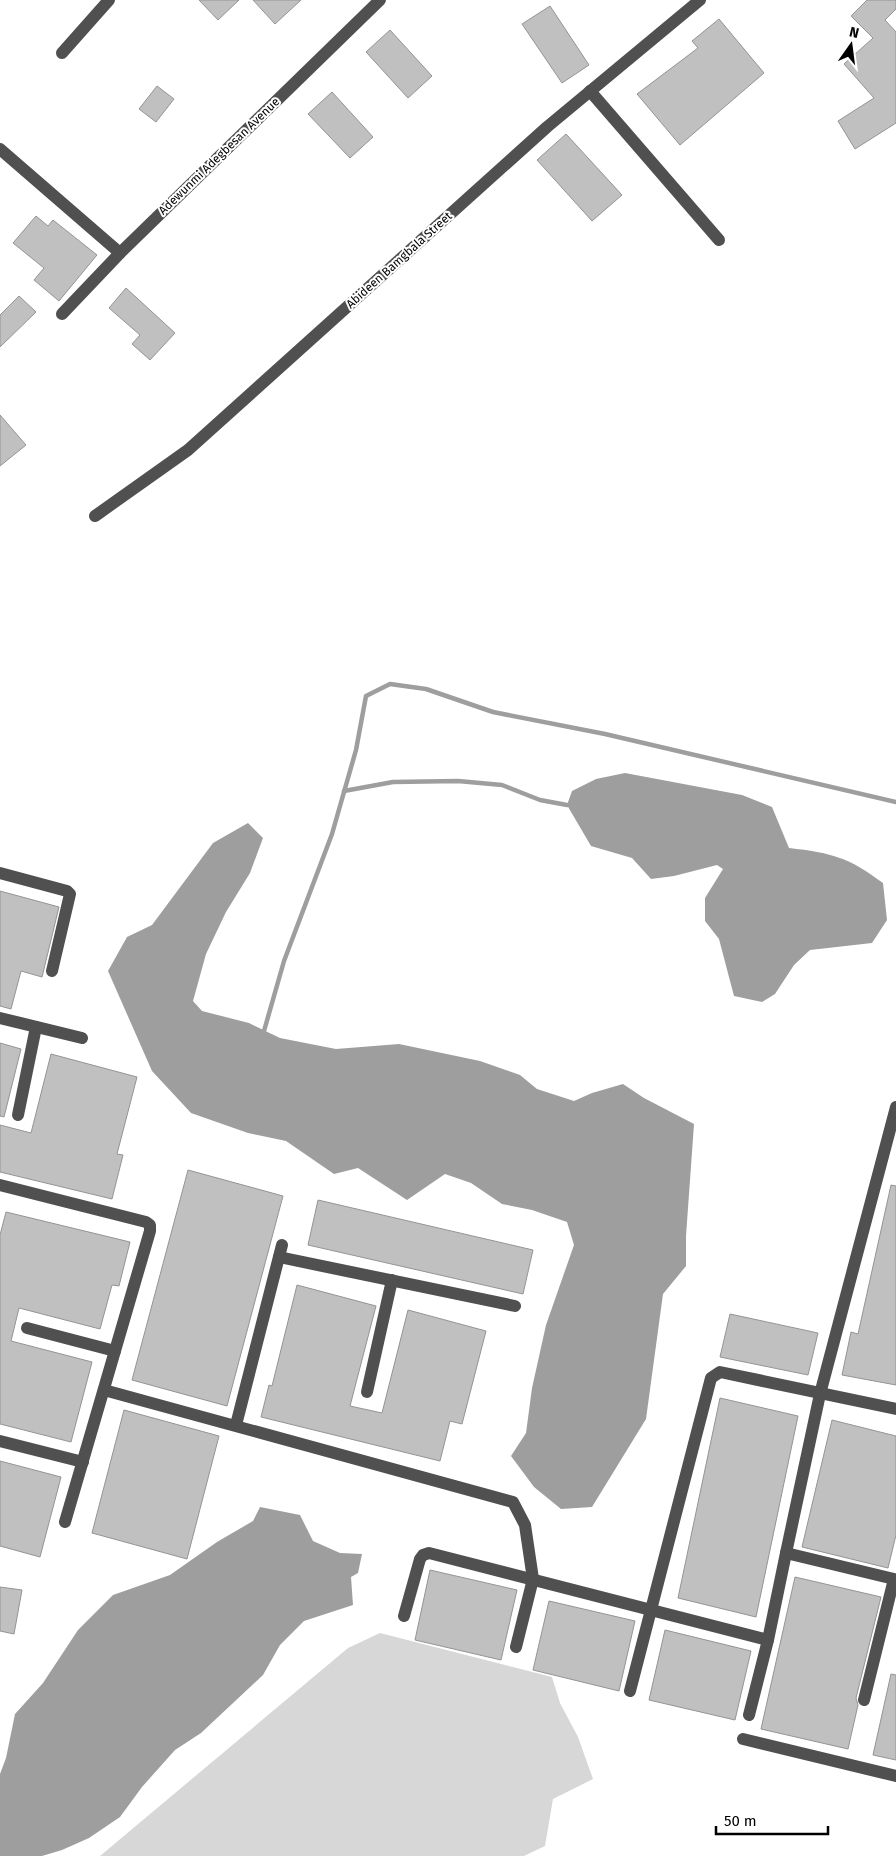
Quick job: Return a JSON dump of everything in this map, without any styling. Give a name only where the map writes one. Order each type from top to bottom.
[{"type":"street","points":[[62,53],[109,0]]},
{"type":"street","name":"Adewunmi Adegbesan Avenue","points":[[62,314],[120,253],[380,0]]},
{"type":"street","name":"Abideen Bamgbala Street","points":[[95,516],[188,450],[532,140],[700,0]]},
{"type":"street","points":[[590,91],[720,240]]},
{"type":"street","points":[[0,148],[120,253]]},
{"type":"street","points":[[0,874],[67,891],[70,894],[52,971]]},
{"type":"street","points":[[0,1018],[82,1038]]},
{"type":"street","points":[[18,1115],[36,1027]]},
{"type":"street","points":[[748,1715],[768,1640],[820,1394],[893,1112],[896,1107]]},
{"type":"street","points":[[0,1185],[146,1222],[150,1225],[150,1231],[65,1522]]},
{"type":"street","points":[[236,1426],[281,1251],[392,1280],[515,1306]]},
{"type":"street","points":[[367,1392],[392,1280]]},
{"type":"street","points":[[27,1328],[115,1351]]},
{"type":"street","points":[[630,1691],[711,1378],[720,1372],[896,1410]]},
{"type":"street","points":[[104,1390],[513,1502],[525,1525],[533,1579],[516,1647]]},
{"type":"street","points":[[0,1440],[83,1462]]},
{"type":"street","points":[[404,1616],[420,1560],[423,1555],[430,1553],[768,1640]]},
{"type":"street","points":[[786,1553],[895,1575],[864,1700]]},
{"type":"street","points":[[743,1739],[896,1776]]},
{"type":"shaded area","points":[[625,773],[742,795],[772,807],[789,848],[828,854],[839,858],[860,867],[883,883],[887,920],[872,943],[810,950],[794,965],[775,994],[762,1002],[734,996],[719,939],[705,921],[705,898],[723,869],[717,865],[674,876],[651,879],[632,858],[591,846],[567,805],[572,791],[596,779]]},
{"type":"shaded area","points":[[248,823],[263,838],[250,873],[226,912],[206,954],[193,1001],[202,1011],[249,1023],[280,1038],[336,1049],[399,1044],[480,1061],[520,1075],[537,1089],[574,1101],[592,1093],[623,1084],[644,1098],[694,1124],[686,1236],[686,1266],[663,1294],[646,1419],[592,1507],[561,1509],[534,1487],[511,1456],[526,1433],[532,1388],[546,1325],[574,1245],[567,1222],[532,1210],[502,1204],[471,1183],[445,1174],[407,1200],[358,1168],[334,1174],[286,1141],[248,1133],[191,1113],[152,1071],[108,971],[127,937],[152,925],[213,843]]},
{"type":"shaded area","points":[[260,1507],[300,1515],[313,1541],[340,1553],[362,1554],[358,1573],[351,1577],[353,1605],[304,1621],[280,1645],[263,1675],[201,1733],[175,1750],[142,1787],[120,1817],[89,1838],[62,1850],[42,1856],[0,1856],[0,1774],[6,1758],[15,1714],[43,1683],[78,1630],[113,1595],[170,1575],[217,1542],[253,1521]]},
{"type":"shaded area","points":[[380,1633],[552,1677],[560,1703],[578,1737],[593,1779],[553,1799],[545,1846],[524,1856],[100,1856],[348,1648]]},
{"type":"building","points":[[199,0],[239,0],[218,20]]},
{"type":"building","points":[[253,0],[301,0],[275,24]]},
{"type":"building","points":[[867,0],[896,0],[896,9],[885,20],[896,32],[896,123],[855,149],[838,121],[874,98],[844,64],[873,38],[851,16]]},
{"type":"building","points":[[550,6],[589,65],[562,83],[522,24]]},
{"type":"building","points":[[719,19],[764,73],[680,145],[637,94],[698,48],[692,41]]},
{"type":"building","points":[[390,30],[432,76],[408,98],[366,52]]},
{"type":"building","points":[[157,86],[174,99],[156,122],[139,109]]},
{"type":"building","points":[[332,92],[373,137],[350,158],[308,114]]},
{"type":"building","points":[[566,134],[622,195],[592,221],[537,160]]},
{"type":"building","points":[[36,216],[48,226],[53,220],[97,255],[59,301],[34,280],[44,268],[13,243]]},
{"type":"building","points":[[126,288],[175,333],[150,360],[132,344],[140,335],[109,308]]},
{"type":"building","points":[[19,296],[36,312],[0,347],[0,315]]},
{"type":"building","points":[[0,415],[26,445],[0,466]]},
{"type":"building","points":[[0,891],[59,907],[42,977],[21,971],[11,1009],[0,1006]]},
{"type":"building","points":[[0,1043],[21,1049],[4,1117],[0,1116]]},
{"type":"building","points":[[51,1054],[137,1077],[117,1154],[123,1155],[112,1199],[0,1172],[0,1125],[31,1133]]},
{"type":"building","points":[[188,1170],[283,1196],[227,1406],[132,1380]]},
{"type":"building","points":[[891,1185],[896,1186],[896,1385],[842,1375],[851,1332],[858,1334]]},
{"type":"building","points":[[318,1200],[533,1250],[523,1294],[308,1245]]},
{"type":"building","points":[[6,1212],[130,1242],[119,1286],[112,1285],[100,1329],[19,1308],[11,1341],[92,1362],[71,1442],[0,1424],[0,1235]]},
{"type":"building","points":[[297,1285],[376,1306],[350,1406],[382,1413],[408,1310],[486,1331],[462,1424],[450,1421],[440,1461],[261,1417],[269,1385],[272,1386]]},
{"type":"building","points":[[730,1314],[818,1333],[808,1375],[720,1357]]},
{"type":"building","points":[[720,1398],[798,1416],[756,1617],[678,1598]]},
{"type":"building","points":[[124,1410],[219,1436],[187,1559],[92,1533]]},
{"type":"building","points":[[832,1420],[896,1436],[896,1535],[888,1568],[802,1547]]},
{"type":"building","points":[[0,1461],[61,1477],[40,1557],[0,1546]]},
{"type":"building","points":[[430,1570],[517,1590],[501,1660],[415,1640]]},
{"type":"building","points":[[795,1577],[881,1597],[856,1698],[858,1705],[848,1749],[761,1729]]},
{"type":"building","points":[[0,1587],[22,1590],[14,1634],[0,1631]]},
{"type":"building","points":[[549,1601],[635,1621],[619,1691],[533,1670]]},
{"type":"building","points":[[665,1630],[751,1651],[735,1720],[649,1700]]},
{"type":"building","points":[[891,1674],[896,1675],[896,1760],[873,1755]]},
{"type":"waterway","points":[[264,1031],[284,961],[332,834],[356,750],[366,696],[390,684],[426,689],[493,712],[605,734],[896,802]]},
{"type":"waterway","points":[[344,791],[393,782],[458,781],[502,785],[540,800],[567,805]]}]
